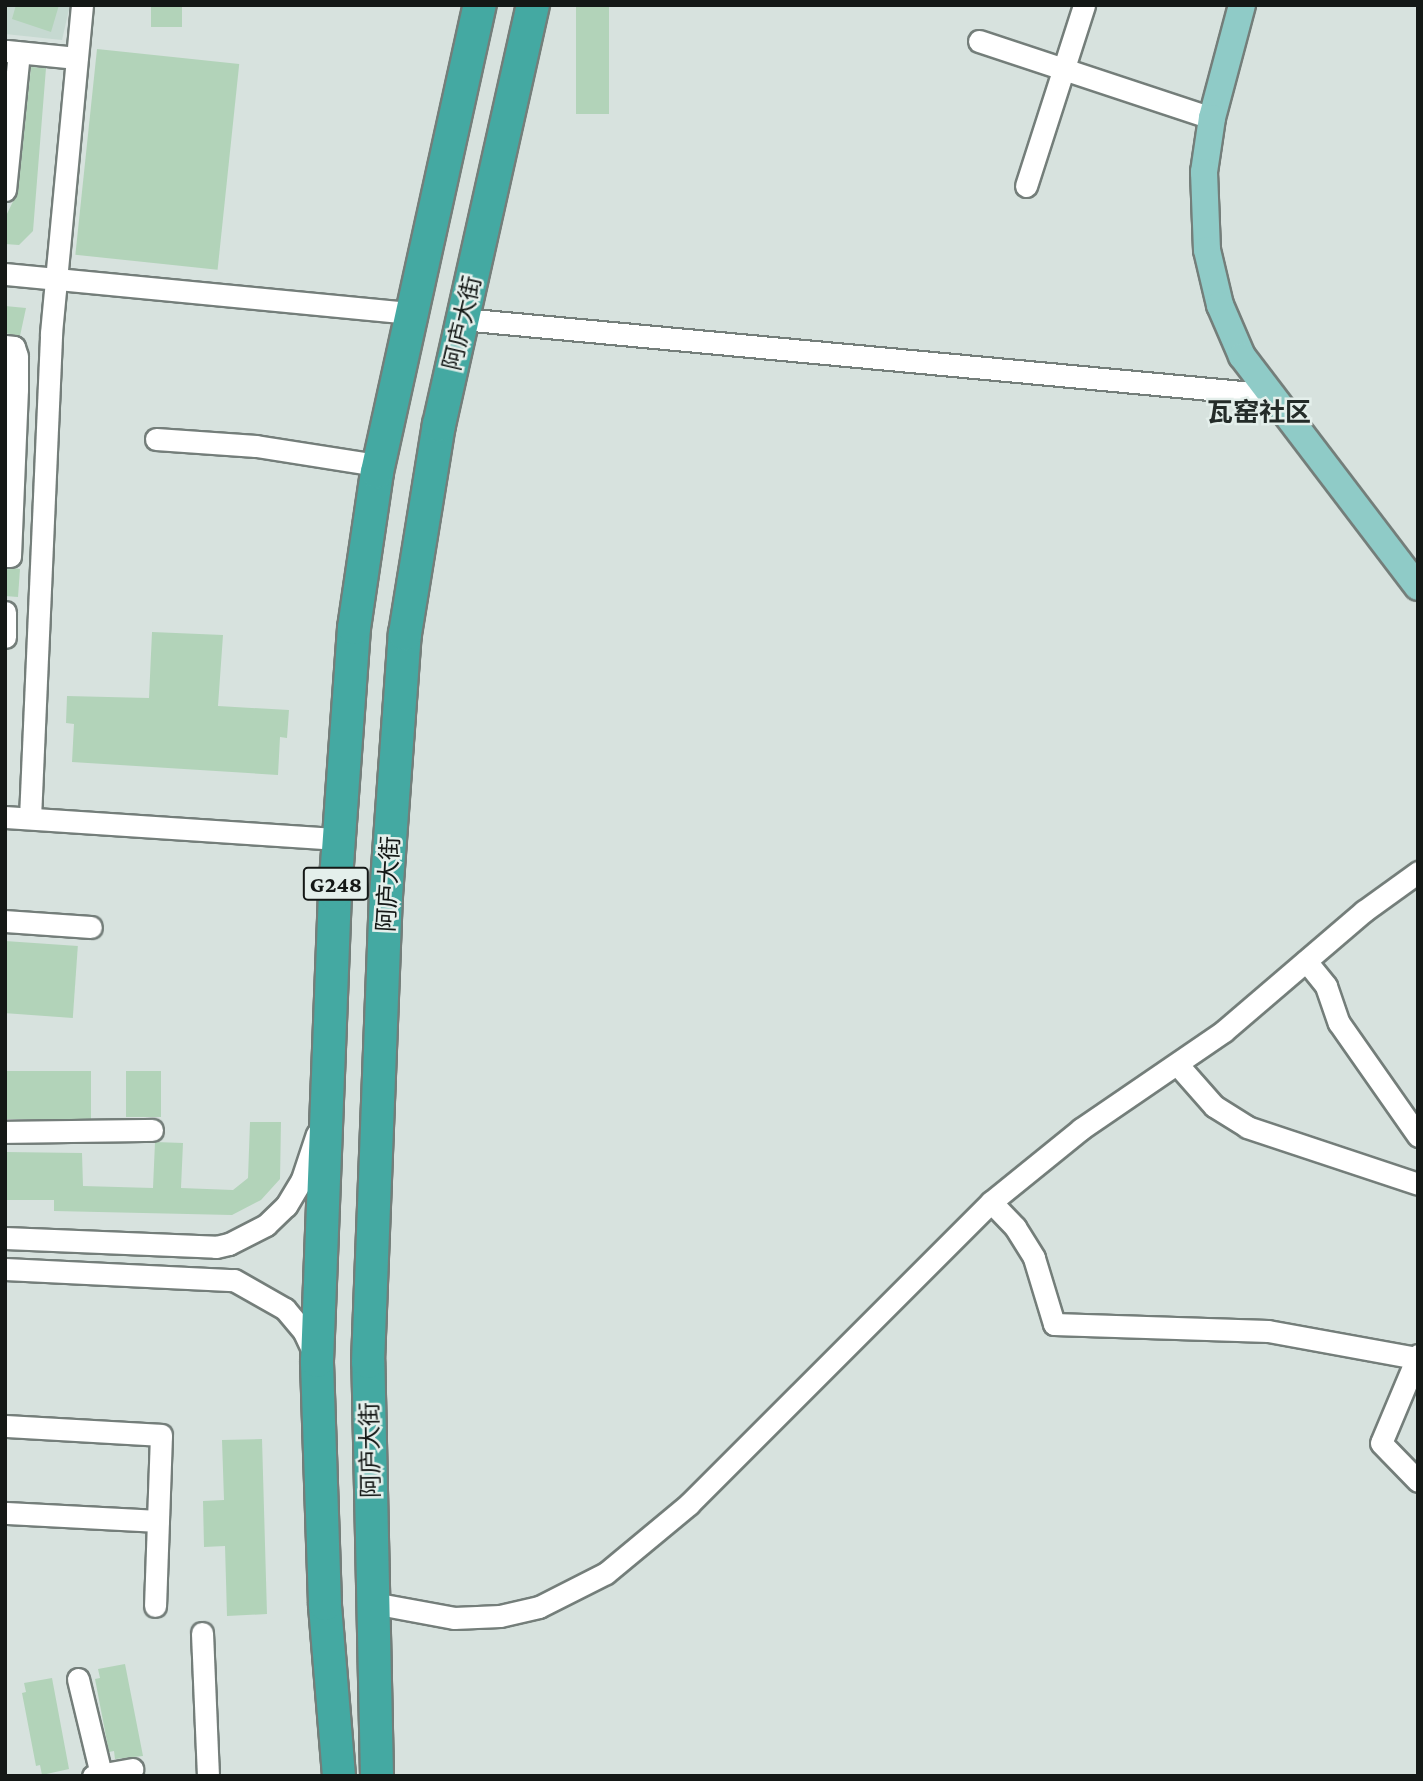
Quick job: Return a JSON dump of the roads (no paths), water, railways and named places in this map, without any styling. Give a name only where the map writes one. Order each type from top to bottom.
[{"type":"highway","name":"G248","points":[[339,1776],[325,1604],[317,1362],[339,839],[354,628],[378,465],[480,5]]},
{"type":"highway","name":"阿庐大街","points":[[377,1776],[368,1362],[386,895],[405,634],[418,537],[462,319],[533,5]]},
{"type":"main road","points":[[1242,5],[1212,118],[1203,197],[1212,278],[1236,344],[1418,587]]},
{"type":"main road","points":[[1255,5],[1223,125],[1215,173],[1215,222],[1227,289],[1252,349],[1418,567]]},
{"type":"street","points":[[30,818],[56,279],[82,5]]},
{"type":"street","points":[[1026,186],[1084,5]]},
{"type":"street","points":[[979,41],[1212,118]]},
{"type":"street","points":[[5,190],[12,52],[77,58]]},
{"type":"street","points":[[5,274],[411,313]]},
{"type":"street","points":[[462,319],[1273,396]]},
{"type":"street","points":[[5,346],[14,347],[17,355],[11,388],[10,556],[5,556]]},
{"type":"street","points":[[156,439],[256,446],[378,465]]},
{"type":"street","points":[[5,612],[5,637]]},
{"type":"street","points":[[5,817],[339,839]]},
{"type":"street","points":[[373,1603],[454,1618],[500,1616],[539,1607],[606,1573],[689,1504],[991,1202],[1081,1129],[1224,1031],[1306,961],[1418,872]]},
{"type":"street","points":[[5,921],[91,927]]},
{"type":"street","points":[[1306,961],[1326,986],[1339,1023],[1418,1136]]},
{"type":"street","points":[[1177,1064],[1214,1106],[1247,1127],[1418,1184]]},
{"type":"street","points":[[5,1238],[216,1247],[242,1239],[266,1225],[293,1195],[309,1163],[327,1102]]},
{"type":"street","points":[[5,1132],[152,1130]]},
{"type":"street","points":[[991,1202],[1015,1227],[1034,1258],[1054,1324],[1268,1331],[1417,1357],[1381,1443],[1418,1481]]},
{"type":"street","points":[[5,1269],[234,1280],[285,1309],[304,1332],[317,1362]]},
{"type":"street","points":[[5,1426],[161,1435],[155,1606]]},
{"type":"street","points":[[5,1513],[158,1521]]},
{"type":"street","points":[[202,1633],[208,1776]]},
{"type":"street","points":[[78,1679],[97,1775],[132,1769]]},
{"type":"district","name":"瓦窑社区","points":[[1259,413]]}]
